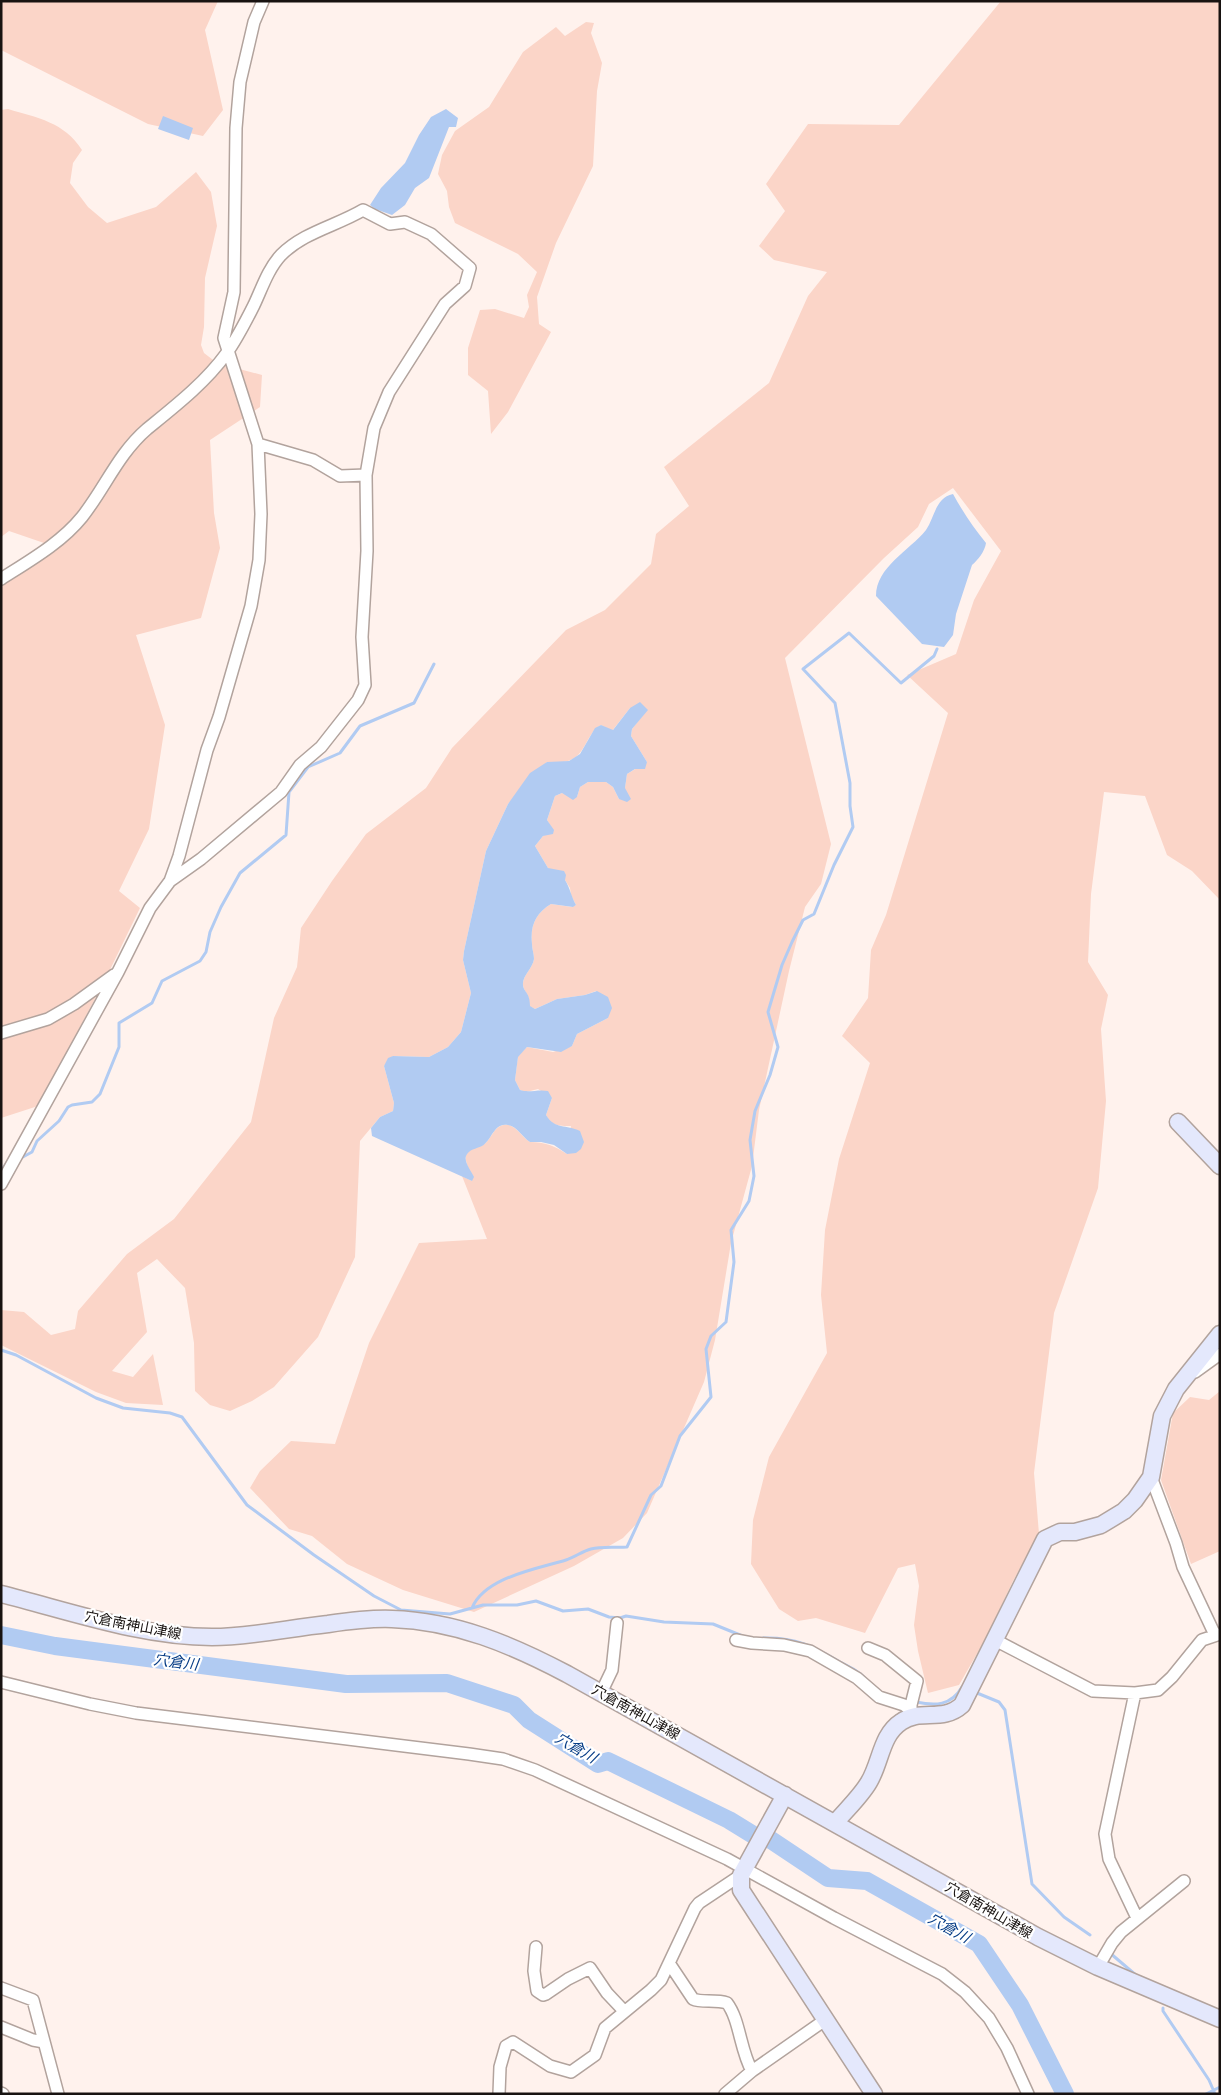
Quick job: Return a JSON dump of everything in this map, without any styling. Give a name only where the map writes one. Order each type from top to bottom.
[{"type":"main road","points":[[1178,1122],[1220,1166]]},
{"type":"main road","points":[[835,1823],[868,1784],[885,1740],[912,1708],[945,1715],[962,1705],[1045,1539],[1055,1533],[1082,1530],[1108,1521],[1124,1511],[1135,1500],[1151,1477],[1162,1416],[1176,1389],[1220,1334]]},
{"type":"main road","name":"穴倉南神山津線","points":[[1,1594],[142,1629],[195,1636],[230,1636],[372,1619],[424,1621],[477,1633],[535,1657],[601,1693],[783,1800],[835,1823],[1038,1937],[1104,1956],[1220,2019]]},
{"type":"main road","points":[[783,1800],[743,1870],[740,1883],[743,1896],[874,2094]]},
{"type":"street","points":[[170,881],[251,606],[259,560],[258,444],[224,338],[234,292],[236,264],[236,128],[240,82],[254,22],[263,1]]},
{"type":"street","points":[[1,579],[49,547],[81,519],[103,488],[118,461],[148,429],[206,378],[228,352],[272,267],[282,254],[308,235],[345,220],[363,210],[390,224],[405,222],[431,234],[470,268],[465,286],[445,304],[389,392],[374,428],[366,475],[367,551],[362,637],[365,686],[358,700],[321,747],[300,765],[281,792],[170,881],[150,908],[118,972],[1,1184]]},
{"type":"street","points":[[258,444],[313,460],[340,476],[366,475]]},
{"type":"street","points":[[1,1033],[48,1019],[74,1004],[118,972]]},
{"type":"street","points":[[1186,1378],[1220,1354]]},
{"type":"street","points":[[995,1640],[1093,1691],[1135,1693],[1158,1690],[1202,1640],[1217,1635],[1183,1567],[1151,1477]]},
{"type":"street","points":[[601,1693],[612,1670],[617,1623]]},
{"type":"street","points":[[736,1640],[784,1645],[810,1651],[857,1678],[879,1697],[912,1708],[917,1681],[885,1655],[868,1648]]},
{"type":"street","points":[[1,1682],[90,1704],[136,1713],[503,1759],[535,1770],[728,1859],[743,1870],[923,1963],[951,1981],[965,1992],[989,2018],[1007,2048],[1028,2094]]},
{"type":"street","points":[[1135,1693],[1105,1834],[1109,1859],[1137,1918]]},
{"type":"street","points":[[499,2094],[500,2067],[506,2046],[513,2042],[550,2066],[571,2072],[595,2056],[605,2028],[652,1990],[660,1980],[698,1902],[743,1870]]},
{"type":"street","points":[[1104,1956],[1121,1932],[1184,1881]]},
{"type":"street","points":[[536,1947],[534,1971],[537,1991],[543,1995],[546,1994],[577,1973],[590,1968],[607,1992],[624,2011]]},
{"type":"street","points":[[669,1963],[693,1999],[698,2001],[711,1999],[727,2003],[732,2012],[744,2058],[752,2071]]},
{"type":"street","points":[[1,1988],[33,2000],[58,2094]]},
{"type":"street","points":[[725,2094],[752,2071],[825,2020]]},
{"type":"street","points":[[1,2027],[44,2042]]},
{"type":"shaded area","points":[[1,1],[218,1],[205,30],[223,110],[203,136],[148,124],[1,50]]},
{"type":"shaded area","points":[[1001,1],[1220,1],[1220,900],[1192,871],[1167,855],[1145,796],[1104,792],[1091,894],[1088,962],[1108,995],[1101,1029],[1106,1101],[1098,1188],[1054,1313],[1034,1473],[1039,1534],[1013,1581],[986,1638],[959,1685],[928,1693],[914,1625],[919,1586],[915,1564],[898,1568],[865,1633],[816,1618],[798,1621],[779,1609],[751,1564],[753,1520],[769,1457],[827,1353],[821,1295],[825,1230],[839,1159],[870,1063],[842,1036],[868,998],[871,950],[886,915],[948,713],[907,675],[956,654],[974,600],[1001,551],[953,488],[929,504],[918,527],[884,558],[785,658],[831,844],[821,884],[805,907],[789,971],[759,1110],[752,1166],[731,1243],[715,1340],[704,1382],[647,1513],[623,1538],[574,1566],[474,1612],[403,1590],[347,1564],[312,1536],[289,1529],[250,1488],[260,1471],[291,1441],[335,1444],[369,1343],[419,1243],[487,1239],[462,1176],[472,1181],[466,1160],[467,1153],[486,1143],[500,1126],[509,1125],[530,1142],[550,1145],[567,1154],[571,1126],[556,1125],[548,1119],[546,1115],[552,1098],[538,1089],[526,1092],[520,1090],[515,1080],[518,1056],[527,1047],[553,1052],[572,1046],[577,1034],[608,1018],[596,991],[585,995],[557,999],[535,1009],[529,1006],[529,998],[523,982],[534,959],[532,931],[535,920],[541,911],[551,904],[572,907],[576,905],[565,880],[548,868],[535,846],[543,836],[553,830],[547,820],[555,796],[562,793],[577,797],[580,787],[588,782],[606,782],[613,787],[619,799],[625,788],[627,774],[647,762],[631,736],[632,729],[647,710],[630,708],[612,731],[601,725],[592,733],[579,754],[566,762],[547,762],[508,804],[486,851],[464,951],[463,960],[471,993],[461,1032],[448,1047],[429,1057],[393,1056],[384,1066],[394,1103],[393,1111],[380,1117],[360,1141],[355,1257],[318,1337],[274,1387],[252,1401],[230,1411],[210,1405],[195,1391],[194,1343],[185,1288],[157,1259],[137,1273],[147,1332],[112,1371],[133,1377],[153,1354],[163,1405],[126,1403],[96,1392],[1,1345],[1,1310],[24,1312],[51,1335],[75,1329],[78,1311],[127,1254],[174,1219],[251,1122],[274,1018],[297,967],[301,928],[332,881],[366,834],[426,788],[452,748],[566,630],[605,610],[651,564],[656,534],[689,506],[664,467],[769,383],[808,296],[827,272],[774,260],[759,246],[785,211],[766,184],[808,124],[899,125]]},
{"type":"shaded area","points":[[586,22],[594,23],[591,33],[602,63],[597,91],[593,166],[556,243],[537,297],[539,324],[551,332],[508,412],[491,434],[488,391],[468,375],[468,348],[480,310],[495,309],[524,318],[529,307],[527,295],[537,272],[518,254],[455,223],[449,207],[447,191],[438,174],[442,155],[455,131],[489,107],[523,52],[556,27],[565,36]]},
{"type":"shaded area","points":[[8,109],[50,122],[67,133],[75,141],[82,150],[73,163],[70,183],[88,207],[107,223],[156,207],[196,172],[211,192],[217,226],[205,278],[204,327],[201,345],[204,353],[217,363],[262,375],[260,407],[210,440],[214,513],[220,548],[201,618],[136,635],[165,725],[149,829],[119,891],[140,908],[104,982],[38,1106],[1,1118],[1,585],[50,553],[44,543],[9,531],[1,537],[1,110]]},
{"type":"shaded area","points":[[1220,1391],[1220,1551],[1191,1564],[1161,1480],[1173,1413],[1190,1397],[1209,1400]]},
{"type":"water","points":[[446,109],[458,118],[456,127],[449,127],[429,178],[415,188],[405,205],[392,215],[375,209],[370,205],[381,188],[405,163],[419,135],[431,117]]},
{"type":"water","points":[[163,116],[193,128],[189,140],[158,129]]},
{"type":"water","points":[[953,494],[968,519],[986,543],[981,555],[972,565],[956,614],[953,635],[944,647],[922,644],[876,596],[877,586],[887,568],[926,530],[942,499]]},
{"type":"water","points":[[640,702],[648,710],[632,729],[631,736],[647,762],[645,769],[635,769],[627,774],[625,788],[631,799],[627,802],[619,799],[613,787],[606,782],[588,782],[580,787],[577,797],[573,800],[562,793],[555,796],[547,820],[554,830],[553,834],[543,836],[535,846],[548,868],[564,871],[566,875],[565,880],[576,905],[573,907],[551,904],[541,911],[535,920],[532,931],[534,959],[523,982],[530,1006],[535,1009],[557,999],[585,995],[597,991],[608,997],[612,1008],[608,1018],[577,1034],[572,1046],[561,1052],[527,1047],[518,1057],[515,1080],[520,1090],[548,1091],[552,1098],[546,1115],[549,1120],[557,1125],[580,1131],[584,1142],[581,1149],[576,1153],[567,1154],[554,1145],[530,1142],[515,1128],[508,1125],[499,1126],[482,1146],[471,1151],[466,1156],[467,1164],[474,1177],[472,1181],[372,1136],[371,1128],[380,1117],[393,1111],[394,1103],[384,1066],[388,1058],[393,1056],[429,1057],[448,1047],[461,1032],[471,993],[463,960],[464,951],[486,851],[508,804],[530,773],[547,762],[569,761],[580,754],[595,728],[601,725],[613,730],[630,708]]},
{"type":"waterway","points":[[472,1608],[479,1597],[488,1589],[513,1576],[566,1560],[591,1549],[627,1547],[651,1495],[661,1486],[680,1436],[711,1397],[706,1349],[711,1336],[726,1322],[734,1262],[731,1230],[749,1201],[754,1176],[750,1140],[755,1111],[770,1075],[778,1047],[768,1012],[782,965],[792,942],[803,920],[814,914],[834,865],[853,827],[850,806],[850,783],[835,703],[803,669],[849,633],[901,683],[934,656],[937,649]]},
{"type":"waterway","points":[[21,1158],[32,1152],[37,1141],[59,1121],[68,1107],[92,1102],[100,1094],[119,1047],[119,1023],[152,1003],[162,981],[200,961],[206,952],[210,932],[221,907],[240,873],[286,835],[289,792],[308,767],[340,753],[360,726],[414,703],[434,664]]},
{"type":"waterway","points":[[1,1171],[9,1160]]},
{"type":"waterway","points":[[1,1350],[16,1355],[96,1398],[123,1408],[170,1413],[182,1417],[247,1505],[314,1555],[374,1596],[401,1610],[450,1614],[483,1605],[517,1605],[536,1601],[563,1611],[588,1609],[609,1617],[620,1618],[626,1616],[664,1622],[713,1624],[745,1637]]},
{"type":"waterway","name":"穴倉川","points":[[1,1635],[55,1646],[346,1684],[447,1683],[514,1705],[529,1720],[598,1764],[608,1761],[729,1820],[755,1836],[771,1840],[828,1878],[867,1881],[979,1944],[1020,2005],[1065,2094]]},
{"type":"waterway","points":[[763,1638],[785,1639],[812,1647],[854,1669],[866,1679]]},
{"type":"waterway","points":[[916,1702],[942,1703],[953,1698],[962,1687]]},
{"type":"waterway","points":[[977,1693],[999,1702],[1005,1710],[1032,1884],[1064,1917],[1090,1935]]},
{"type":"waterway","points":[[1110,1953],[1137,1976]]},
{"type":"waterway","points":[[1163,2008],[1163,2011],[1209,2080],[1215,2094]]},
{"type":"waterway","points":[[1206,2094],[1220,2087]]}]
